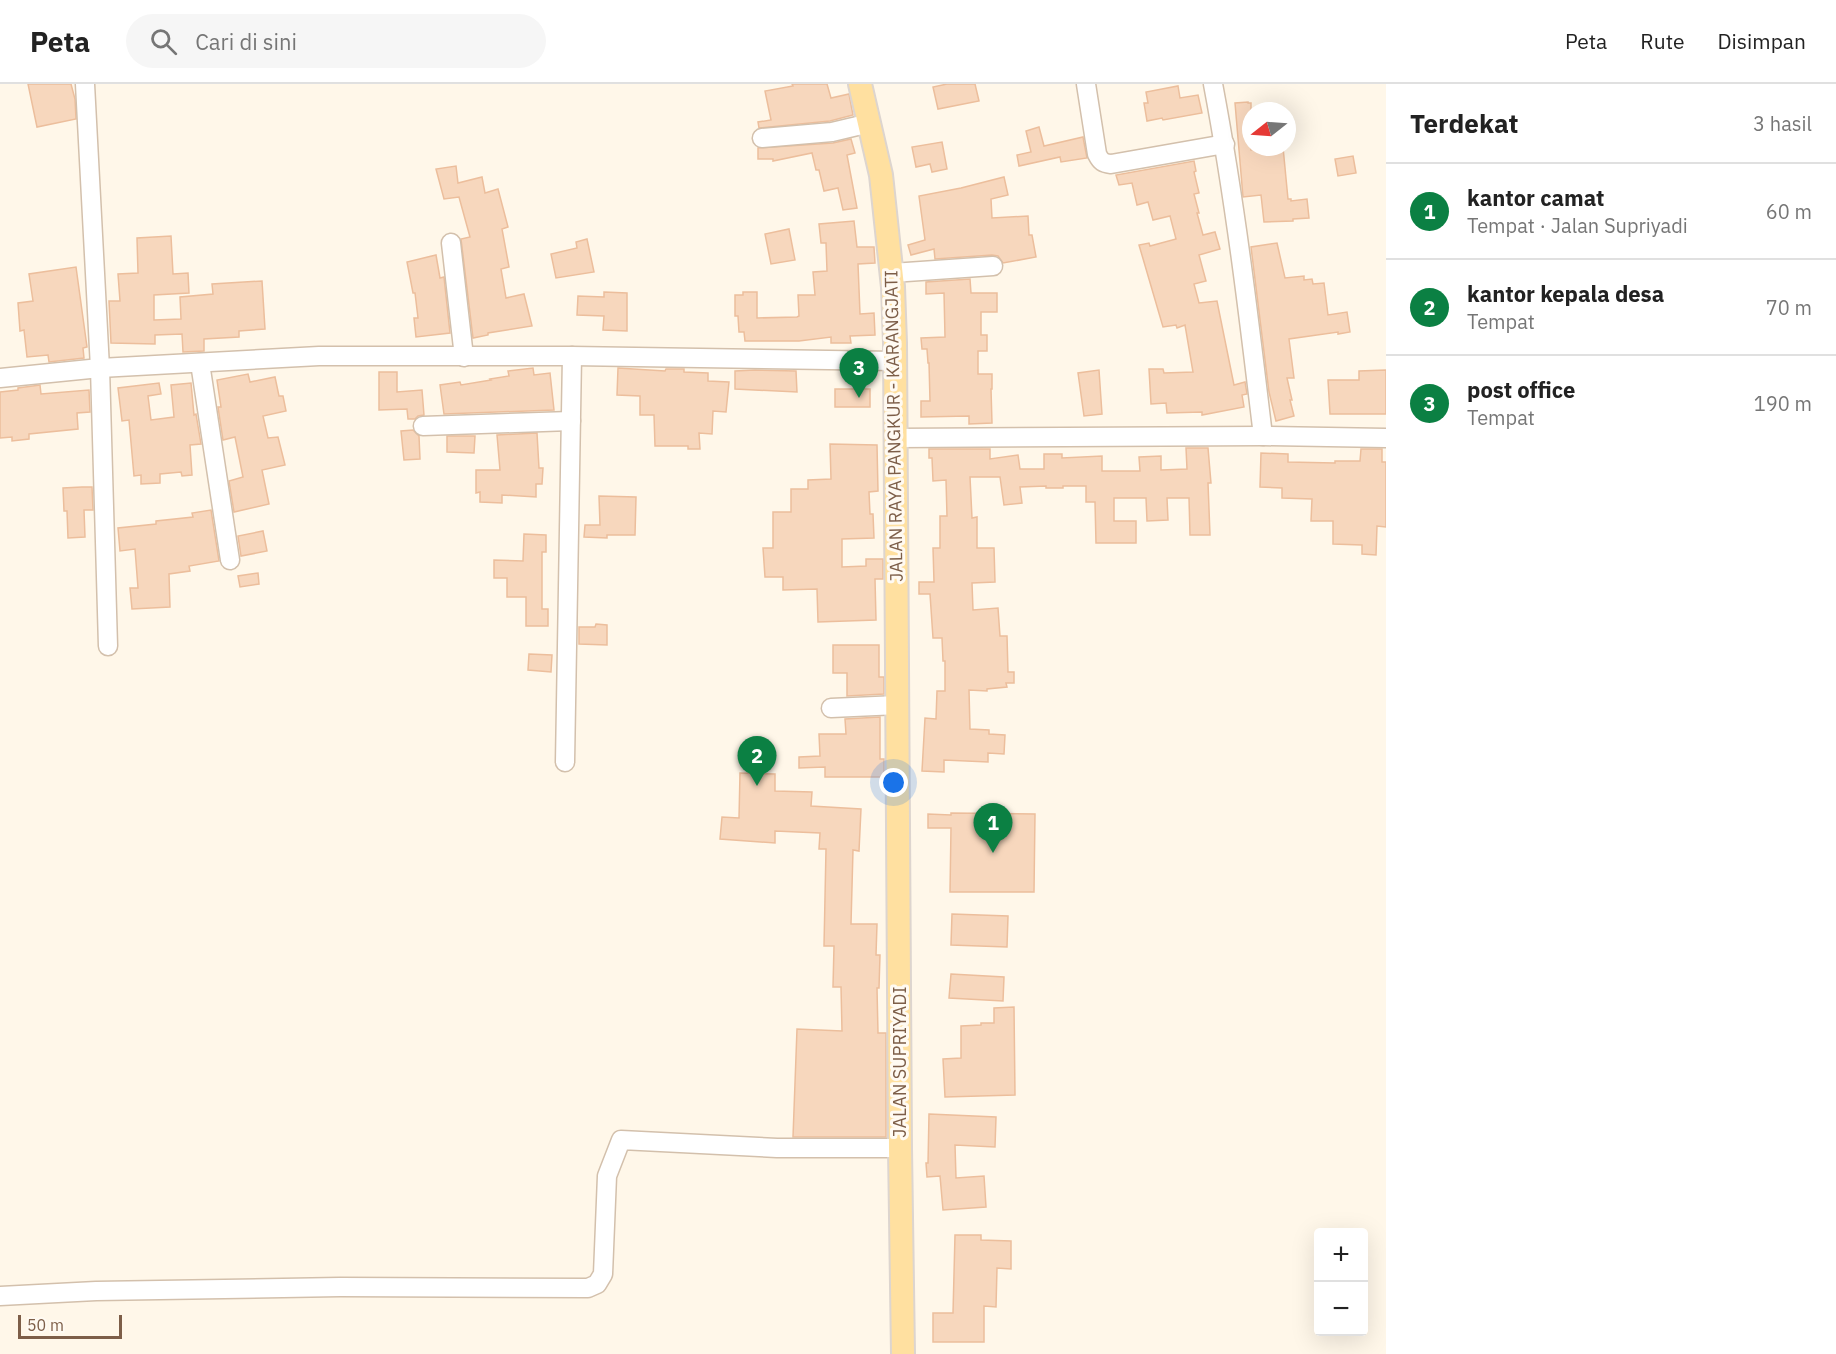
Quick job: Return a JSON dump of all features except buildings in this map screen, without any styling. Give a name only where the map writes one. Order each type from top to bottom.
[{"type":"main road","name":"JALAN RAYA PANGKUR - KARANGJATI","points":[[860,84],[881,175],[892,273],[897,438],[898,770]]},
{"type":"main road","name":"JALAN SUPRIYADI","points":[[898,770],[903,1354]]},
{"type":"street","points":[[85,84],[100,368],[108,646]]},
{"type":"street","points":[[1086,84],[1097,154],[1100,162],[1104,164],[1225,144]]},
{"type":"street","points":[[1213,84],[1225,144],[1248,304],[1263,435]]},
{"type":"street","points":[[762,138],[832,132],[870,123]]},
{"type":"street","points":[[451,243],[464,357]]},
{"type":"street","points":[[892,273],[993,267]]},
{"type":"street","points":[[0,378],[100,368],[319,356],[572,356],[895,361]]},
{"type":"street","points":[[565,762],[572,356]]},
{"type":"street","points":[[200,363],[230,560]]},
{"type":"street","points":[[423,426],[571,421]]},
{"type":"street","points":[[897,438],[1263,435],[1386,438]]},
{"type":"street","points":[[831,708],[898,705]]},
{"type":"street","points":[[0,1296],[96,1291],[328,1287],[588,1288],[597,1284],[603,1274],[607,1176],[621,1140],[777,1148],[900,1148]]},
{"type":"place","name":"post office","points":[[859,398]]},
{"type":"place","name":"kantor kepala desa","points":[[757,786]]},
{"type":"place","name":"kantor camat","points":[[993,853]]}]
